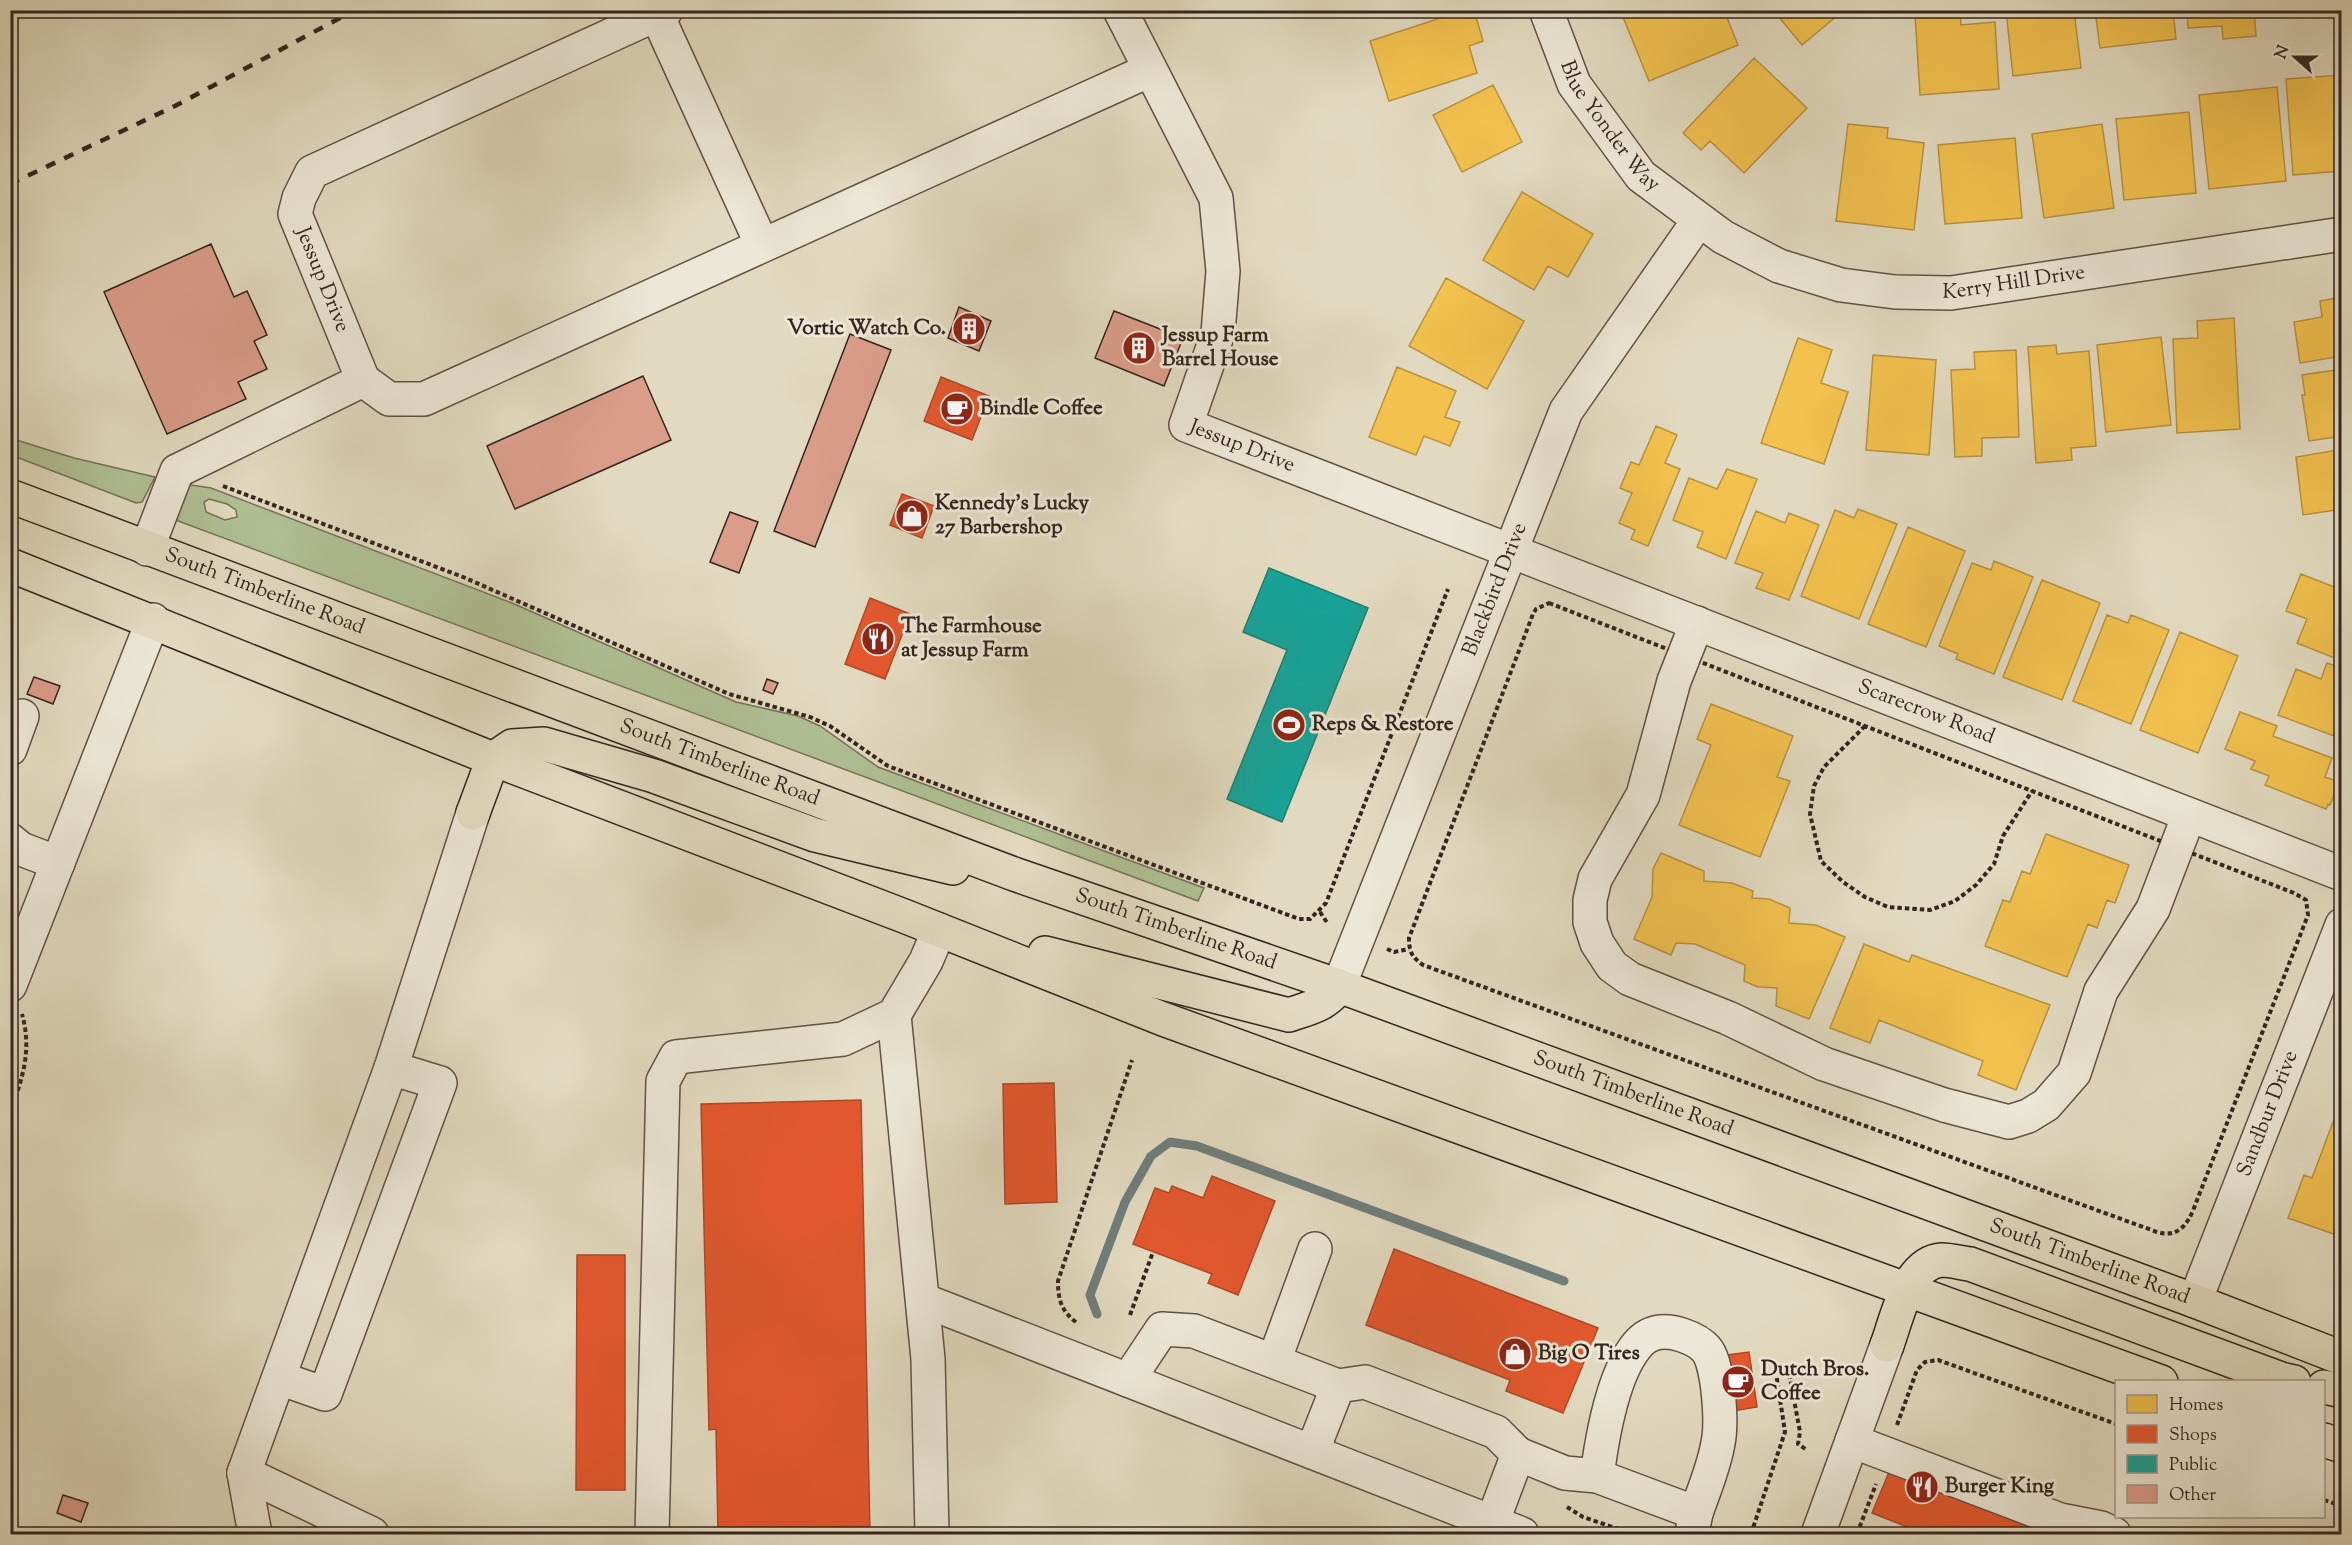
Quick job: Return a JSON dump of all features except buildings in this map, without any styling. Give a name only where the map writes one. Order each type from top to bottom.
[{"type":"main road","name":"South Timberline Road","points":[[10,496],[1014,874],[1339,986],[2195,1301],[2342,1358]]},
{"type":"main road","points":[[10,564],[494,759],[904,916],[1163,1019],[2155,1380]]},
{"type":"main road","points":[[473,813],[494,759],[512,746],[544,744],[654,776],[815,835],[858,847],[957,869],[1014,874]]},
{"type":"main road","points":[[904,916],[1235,1003],[1289,1015],[1320,1005],[1333,995],[1339,986]]},
{"type":"main road","points":[[1887,1345],[1915,1276],[1926,1266],[1941,1260],[1970,1264],[2285,1380]]},
{"type":"main road","points":[[2325,1387],[2342,1391]]},
{"type":"main road","points":[[2325,1440],[2342,1446]]},
{"type":"street","name":"Jessup Drive","points":[[1120,10],[1216,198],[1223,271],[1218,333],[1186,425],[1510,550]]},
{"type":"street","name":"Blue Yonder Way","points":[[1546,10],[1574,84],[1608,131],[1641,176],[1699,219]]},
{"type":"street","name":"Jessup Drive","points":[[363,380],[295,214],[298,198],[312,172],[662,13]]},
{"type":"street","points":[[662,13],[762,245]]},
{"type":"street","points":[[147,549],[177,471],[363,380],[389,399],[424,399],[1150,70]]},
{"type":"street","name":"Kerry Hill Drive","points":[[1699,219],[1723,237],[1779,266],[1841,285],[1895,292],[1951,293],[2342,234]]},
{"type":"street","name":"Blackbird Drive","points":[[1339,986],[1566,411],[1699,219]]},
{"type":"street","name":"Scarecrow Road","points":[[1510,550],[2342,874]]},
{"type":"street","points":[[11,983],[153,620]]},
{"type":"street","points":[[1697,623],[1674,681],[1643,795],[1595,879],[1590,900],[1590,922],[1597,943],[1612,966],[1630,979],[1728,1018],[1824,1064],[1944,1106],[2009,1122],[2028,1116],[2046,1105],[2074,1073],[2101,991],[2153,909],[2189,815]]},
{"type":"street","points":[[10,749],[22,716]]},
{"type":"street","points":[[255,1534],[244,1473],[392,1068],[473,813]]},
{"type":"street","points":[[10,840],[21,849],[58,862]]},
{"type":"street","name":"Sandbur Drive","points":[[2195,1301],[2342,925]]},
{"type":"street","points":[[652,1534],[663,1081],[676,1057],[843,1039],[894,1015],[926,961],[939,930]]},
{"type":"street","points":[[894,1015],[928,1359],[932,1534]]},
{"type":"street","points":[[279,1378],[325,1394],[440,1083],[392,1068]]},
{"type":"street","points":[[1274,1361],[1315,1249]]},
{"type":"street","points":[[923,1300],[1507,1529],[1518,1454]]},
{"type":"street","points":[[1128,1380],[1162,1329],[1194,1331],[1338,1386],[1365,1382],[1442,1411],[1496,1432],[1518,1454],[1565,1473],[1597,1476],[1694,1524],[1712,1467],[1720,1424],[1717,1388],[1707,1350],[1692,1338],[1674,1332],[1655,1332],[1640,1342],[1625,1366],[1604,1425],[1597,1476]]},
{"type":"street","points":[[1818,1534],[1887,1345]]},
{"type":"street","points":[[1312,1452],[1338,1386]]},
{"type":"street","points":[[1852,1441],[2060,1520],[2101,1528],[2114,1534]]},
{"type":"street","points":[[244,1473],[372,1534]]},
{"type":"path","points":[[220,485],[463,577],[729,694],[810,717],[830,726],[888,766],[1299,919],[1310,919],[1320,912],[1326,903],[1448,589]]},
{"type":"path","points":[[1669,649],[1549,603],[1536,609],[1409,938],[1409,949],[1413,957],[1423,965],[2166,1234],[2175,1233],[2190,1219],[2308,915],[2309,907],[2306,900],[2294,893],[2190,854]]},
{"type":"path","points":[[1865,726],[1824,767],[1814,786],[1810,814],[1814,837],[1823,864],[1865,897],[1888,907],[1930,910],[1955,901],[1976,885],[1994,864],[2002,836],[2032,791]]},
{"type":"path","points":[[1320,912],[1330,926]]},
{"type":"path","points":[[1394,952],[1409,949]]},
{"type":"path","points":[[10,1112],[26,1069],[28,1035],[11,983]]},
{"type":"path","points":[[1081,1326],[1066,1315],[1058,1300],[1058,1281],[1132,1060]]},
{"type":"path","points":[[1129,1318],[1153,1252]]},
{"type":"path","points":[[1895,1432],[1917,1370],[1925,1362],[1938,1360],[2115,1424]]},
{"type":"path","points":[[1751,1534],[1785,1432],[1776,1373],[1784,1372],[1790,1378],[1800,1432],[1798,1444],[1807,1450]]},
{"type":"path","points":[[1857,1534],[1876,1482]]},
{"type":"path","points":[[2325,1500],[2342,1506]]},
{"type":"path","points":[[1566,1507],[1583,1518],[1633,1534]]},
{"type":"green space","points":[[10,438],[74,458],[155,477],[142,502],[136,503],[11,455]]},
{"type":"green space","points":[[184,484],[211,488],[512,603],[736,702],[798,716],[820,726],[878,767],[1204,888],[1198,901],[178,521],[175,513]],"holes":[[[209,499],[227,504],[236,510],[237,517],[225,520],[206,512],[204,502]]]},
{"type":"waterway","points":[[1097,1314],[1090,1295],[1125,1202],[1151,1156],[1170,1142],[1197,1146],[1564,1281]]},
{"type":"railway","points":[[10,184],[175,106],[355,10]]},
{"type":"place","name":"Vortic Watch Co.","points":[[969,329]]},
{"type":"place","name":"Jessup Farm Barrel House","points":[[1139,348]]},
{"type":"place","name":"Bindle Coffee","points":[[957,409]]},
{"type":"place","name":"Kennedy's Lucky 27 Barbershop","points":[[912,516]]},
{"type":"place","name":"The Farmhouse at Jessup Farm","points":[[878,639]]},
{"type":"place","name":"Reps & Restore","points":[[1289,725]]},
{"type":"place","name":"Big O Tires","points":[[1515,1354]]},
{"type":"place","name":"Dutch Bros. Coffee","points":[[1738,1382]]},
{"type":"place","name":"Burger King","points":[[1922,1487]]}]
